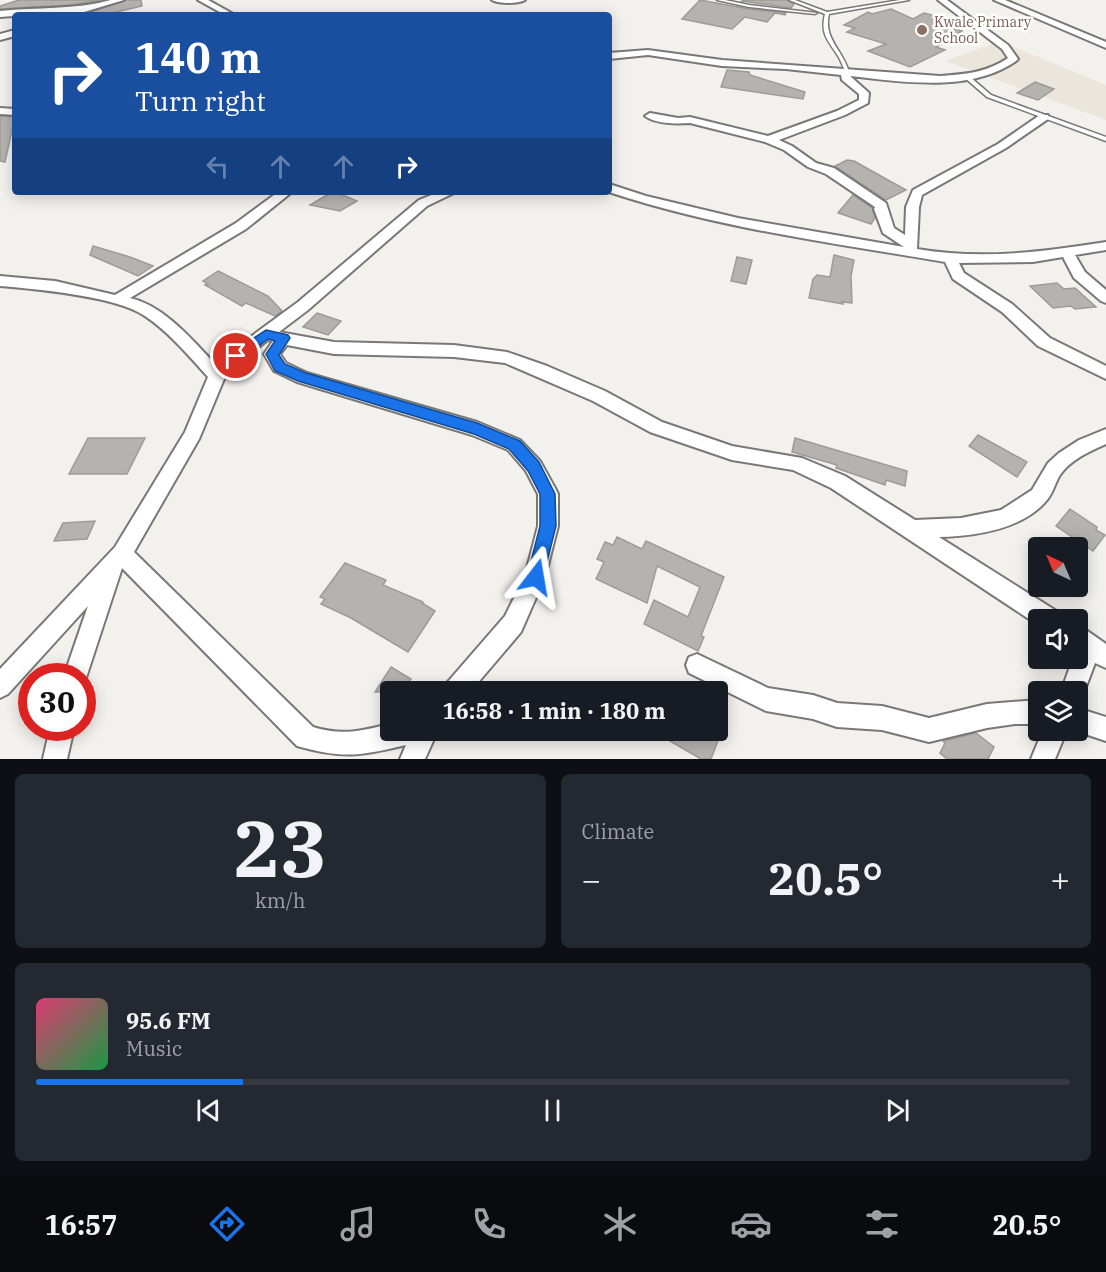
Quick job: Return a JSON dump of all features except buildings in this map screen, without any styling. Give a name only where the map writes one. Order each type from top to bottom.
[{"type":"street","points":[[67,12],[76,0]]},
{"type":"street","points":[[18,12],[35,10],[67,12],[120,0]]},
{"type":"street","points":[[202,0],[225,12]]},
{"type":"street","points":[[496,0],[521,0]]},
{"type":"street","points":[[612,56],[638,52],[713,62],[914,78],[967,77],[998,70],[1013,59],[1005,47],[942,0]]},
{"type":"street","points":[[998,0],[1106,45]]},
{"type":"street","points":[[769,140],[862,103],[866,98],[864,93],[846,78],[847,72]]},
{"type":"street","points":[[650,116],[678,121],[690,120],[769,140],[788,148],[812,165],[830,171],[882,206],[880,209],[888,230],[911,249]]},
{"type":"street","points":[[911,249],[913,201],[917,193],[1002,146],[1044,117]]},
{"type":"street","points":[[612,189],[738,222],[911,249],[950,259],[1032,258],[1068,254],[1106,246]]},
{"type":"street","points":[[118,299],[241,226],[282,195]]},
{"type":"street","points":[[81,663],[117,560],[193,434],[217,376],[236,356],[275,336],[303,306],[423,203],[443,195]]},
{"type":"street","points":[[1068,254],[1079,275],[1106,298]]},
{"type":"street","points":[[950,259],[958,276],[1007,308],[1044,342],[1106,373]]},
{"type":"street","points":[[0,281],[55,286],[135,304],[155,316],[195,351],[217,376]]},
{"type":"street","points":[[275,336],[310,345],[334,348],[454,351],[507,358],[541,370],[599,396],[656,427],[732,453],[780,459],[808,468],[838,482],[1033,609]]},
{"type":"street","points":[[275,336],[272,354],[280,368],[303,378],[477,429],[514,445],[533,466],[548,494],[548,526],[536,577],[513,624],[464,681]]},
{"type":"street","points":[[912,529],[977,527],[997,521],[1036,498],[1056,467],[1070,456],[1106,436]]},
{"type":"street","points":[[0,686],[117,560]]},
{"type":"street","points":[[117,560],[306,737],[329,744],[350,746],[380,739]]},
{"type":"street","points":[[1088,645],[1106,657]]},
{"type":"street","points":[[697,665],[766,699],[813,707],[837,715],[882,718],[929,730],[987,716],[1015,711],[1028,712]]},
{"type":"street","points":[[1088,723],[1106,729]]},
{"type":"street","points":[[55,759],[59,741]]},
{"type":"street","points":[[412,759],[421,741]]},
{"type":"street","points":[[1043,759],[1050,741]]},
{"type":"lane","points":[[719,0],[800,12],[824,13],[907,0]]},
{"type":"lane","points":[[791,0],[824,13]]},
{"type":"lane","points":[[824,13],[825,31],[842,57],[847,72]]},
{"type":"lane","points":[[967,77],[989,96],[1106,139]]},
{"type":"shaded area","points":[[1000,41],[1106,85],[1106,120],[945,61]]},
{"type":"place","name":"Kwale Primary School","points":[[922,30]]},
{"type":"route","points":[[236,356],[266,334],[284,338],[272,354],[280,368],[303,378],[477,429],[514,445],[533,466],[548,494],[548,526],[536,577]]}]
